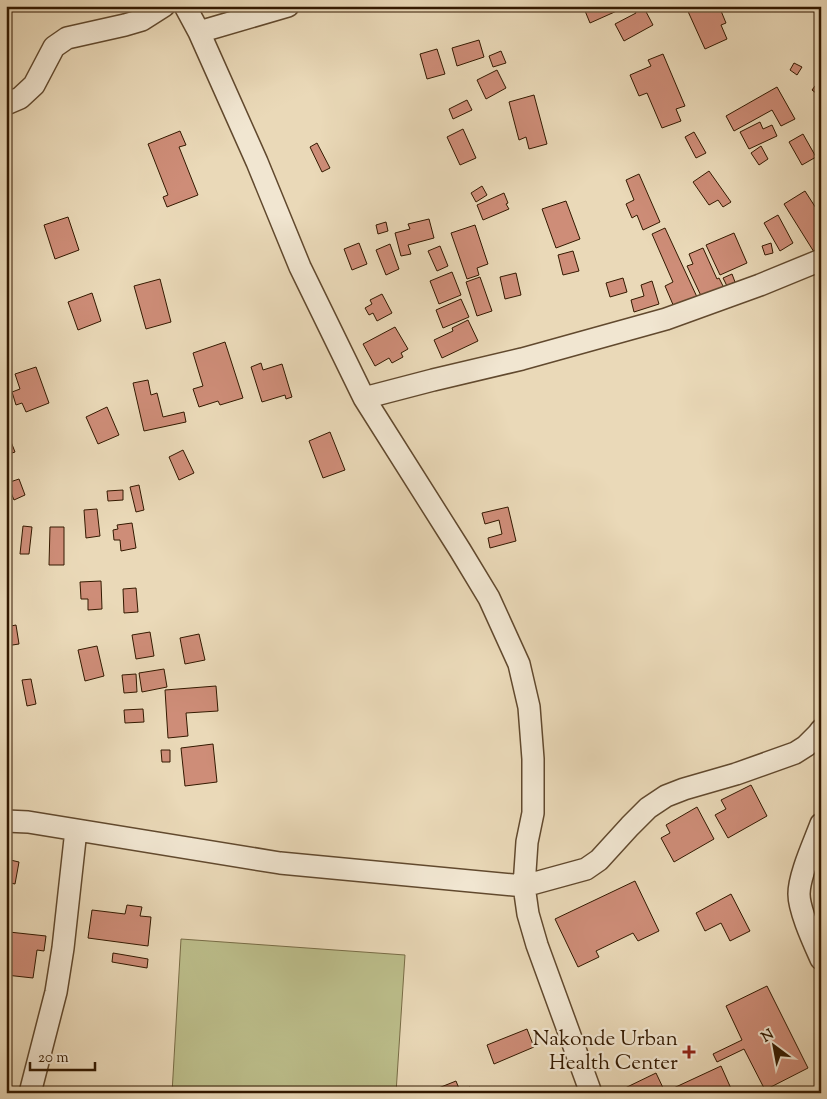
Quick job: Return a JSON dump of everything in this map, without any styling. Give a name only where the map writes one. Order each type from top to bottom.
[{"type":"street","points":[[6,104],[20,98],[34,85],[54,47],[67,38],[142,20],[164,6]]},
{"type":"street","points":[[185,6],[199,32],[253,154],[300,267],[364,398],[488,598],[519,664],[529,707],[533,759],[533,813],[527,842],[524,886],[528,914],[537,945],[591,1093]]},
{"type":"street","points":[[199,32],[288,6]]},
{"type":"street","points":[[364,398],[522,359],[666,319],[760,286],[821,260]]},
{"type":"street","points":[[6,821],[28,822],[280,863],[524,886],[586,869],[609,850],[648,808],[666,796],[795,753],[806,746],[821,730]]},
{"type":"street","points":[[821,824],[800,882],[799,895],[801,907],[821,960]]},
{"type":"street","points":[[30,1093],[56,992],[63,948],[76,830]]},
{"type":"green space","points":[[181,939],[405,955],[396,1093],[172,1093]]},
{"type":"building","points":[[583,6],[617,6],[619,10],[590,23]]},
{"type":"building","points":[[633,6],[643,6],[653,25],[624,41],[615,24],[636,13]]},
{"type":"building","points":[[719,6],[726,23],[721,25],[727,39],[705,49],[686,7]]},
{"type":"building","points":[[479,40],[484,57],[457,66],[452,48]]},
{"type":"building","points":[[437,49],[445,74],[427,79],[420,54]]},
{"type":"building","points":[[501,51],[506,63],[493,67],[489,56]]},
{"type":"building","points":[[663,54],[685,106],[676,109],[681,121],[662,128],[647,93],[639,96],[630,75],[651,66],[648,60]]},
{"type":"building","points":[[794,63],[802,67],[797,75],[790,70]]},
{"type":"building","points":[[497,70],[506,88],[486,99],[477,80]]},
{"type":"building","points":[[821,78],[821,97],[812,90]]},
{"type":"building","points":[[777,87],[795,119],[781,126],[772,110],[734,131],[726,116]]},
{"type":"building","points":[[534,95],[547,144],[529,149],[526,137],[519,140],[509,102]]},
{"type":"building","points":[[467,100],[472,110],[453,119],[449,109]]},
{"type":"building","points":[[760,122],[763,129],[772,125],[777,136],[749,149],[740,132]]},
{"type":"building","points":[[463,129],[476,158],[460,165],[447,137]]},
{"type":"building","points":[[180,131],[186,145],[179,147],[198,195],[167,207],[163,197],[168,195],[148,144]]},
{"type":"building","points":[[694,132],[706,153],[696,158],[685,137]]},
{"type":"building","points":[[803,134],[816,157],[802,165],[789,142]]},
{"type":"building","points":[[317,143],[330,168],[322,172],[310,147]]},
{"type":"building","points":[[761,146],[768,159],[759,165],[751,153]]},
{"type":"building","points":[[709,171],[731,202],[723,207],[718,200],[709,205],[693,182]]},
{"type":"building","points":[[639,174],[660,222],[643,230],[637,215],[632,218],[626,204],[634,200],[626,180]]},
{"type":"building","points":[[482,186],[487,195],[476,202],[471,193]]},
{"type":"building","points":[[805,191],[821,216],[821,247],[814,252],[784,204]]},
{"type":"building","points":[[504,193],[509,209],[483,220],[477,205]]},
{"type":"building","points":[[566,201],[580,239],[556,248],[542,209]]},
{"type":"building","points":[[778,215],[793,243],[780,251],[764,223]]},
{"type":"building","points":[[68,217],[79,250],[55,259],[44,225]]},
{"type":"building","points":[[429,219],[434,238],[408,245],[411,254],[401,256],[395,233],[410,229],[408,224]]},
{"type":"building","points":[[386,222],[388,231],[378,234],[376,225]]},
{"type":"building","points":[[475,225],[488,264],[477,268],[479,275],[467,279],[451,233]]},
{"type":"building","points":[[665,228],[697,297],[674,307],[665,286],[673,282],[652,234]]},
{"type":"building","points":[[734,233],[747,263],[720,275],[706,245]]},
{"type":"building","points":[[359,243],[367,264],[352,270],[344,249]]},
{"type":"building","points":[[771,243],[773,253],[765,255],[762,246]]},
{"type":"building","points":[[390,244],[399,269],[386,275],[376,250]]},
{"type":"building","points":[[440,246],[448,266],[437,271],[428,251]]},
{"type":"building","points":[[703,248],[717,279],[719,278],[724,288],[702,298],[687,266],[693,264],[689,254]]},
{"type":"building","points":[[573,251],[579,271],[563,275],[558,255]]},
{"type":"building","points":[[452,272],[461,295],[439,304],[430,281]]},
{"type":"building","points":[[516,273],[521,295],[505,299],[500,277]]},
{"type":"building","points":[[732,274],[735,282],[727,286],[723,278]]},
{"type":"building","points":[[480,277],[492,311],[477,316],[466,282]]},
{"type":"building","points":[[623,278],[627,292],[610,297],[606,283]]},
{"type":"building","points":[[160,279],[171,322],[146,329],[134,286]]},
{"type":"building","points":[[652,281],[659,304],[634,312],[631,300],[644,296],[641,285]]},
{"type":"building","points":[[92,293],[101,321],[78,330],[68,302]]},
{"type":"building","points":[[382,294],[392,313],[377,321],[373,313],[369,315],[365,308],[372,304],[370,300]]},
{"type":"building","points":[[461,299],[469,317],[443,328],[436,310]]},
{"type":"building","points":[[468,320],[478,341],[442,358],[434,340],[453,331],[452,328]]},
{"type":"building","points":[[395,327],[408,349],[401,353],[403,357],[392,363],[389,358],[375,366],[363,344]]},
{"type":"building","points":[[225,342],[243,398],[220,405],[218,401],[199,407],[193,389],[203,386],[193,353]]},
{"type":"building","points":[[261,363],[263,370],[282,364],[292,397],[286,399],[285,395],[262,402],[251,367]]},
{"type":"building","points":[[36,367],[49,403],[26,412],[22,403],[16,405],[12,392],[20,389],[15,374]]},
{"type":"building","points":[[148,380],[151,395],[157,393],[163,417],[184,412],[186,422],[144,431],[133,383]]},
{"type":"building","points":[[107,407],[119,435],[98,444],[86,417]]},
{"type":"building","points":[[6,429],[15,452],[6,455]]},
{"type":"building","points":[[330,432],[345,470],[323,478],[309,441]]},
{"type":"building","points":[[183,450],[194,473],[179,480],[169,457]]},
{"type":"building","points":[[19,479],[25,495],[14,500],[7,483]]},
{"type":"building","points":[[139,485],[144,510],[136,512],[130,487]]},
{"type":"building","points":[[123,490],[123,500],[108,501],[107,491]]},
{"type":"building","points":[[508,507],[516,541],[490,548],[488,538],[502,534],[499,520],[485,524],[482,513]]},
{"type":"building","points":[[97,509],[100,536],[86,538],[84,510]]},
{"type":"building","points":[[132,523],[136,548],[121,551],[120,540],[114,540],[113,530],[118,529],[117,525]]},
{"type":"building","points":[[23,526],[32,527],[29,554],[20,554]]},
{"type":"building","points":[[50,527],[64,527],[64,565],[49,565]]},
{"type":"building","points":[[6,536],[11,536],[8,560],[6,560]]},
{"type":"building","points":[[101,581],[102,609],[88,610],[88,599],[81,599],[80,582]]},
{"type":"building","points":[[136,588],[138,612],[124,613],[123,589]]},
{"type":"building","points":[[16,625],[19,644],[6,646],[6,627]]},
{"type":"building","points":[[150,632],[154,656],[136,659],[132,635]]},
{"type":"building","points":[[199,634],[205,660],[185,664],[180,638]]},
{"type":"building","points":[[97,646],[104,676],[85,681],[78,650]]},
{"type":"building","points":[[164,669],[167,687],[142,692],[139,673]]},
{"type":"building","points":[[136,674],[137,692],[124,693],[122,675]]},
{"type":"building","points":[[31,679],[36,704],[27,706],[22,680]]},
{"type":"building","points":[[216,686],[218,711],[186,713],[188,736],[168,738],[165,690]]},
{"type":"building","points":[[143,709],[144,722],[125,723],[124,710]]},
{"type":"building","points":[[213,744],[217,782],[185,786],[181,748]]},
{"type":"building","points":[[161,750],[170,750],[170,762],[162,762]]},
{"type":"building","points":[[751,785],[767,816],[728,838],[715,815],[726,809],[721,800]]},
{"type":"building","points":[[697,807],[714,839],[674,862],[661,838],[670,833],[666,825]]},
{"type":"building","points":[[6,859],[19,862],[15,884],[6,882]]},
{"type":"building","points":[[635,881],[659,931],[638,941],[633,933],[596,951],[599,957],[578,967],[555,919]]},
{"type":"building","points":[[731,894],[750,931],[730,941],[721,923],[705,931],[696,913]]},
{"type":"building","points":[[127,905],[142,907],[140,916],[151,917],[148,946],[88,938],[92,910],[125,914]]},
{"type":"building","points":[[9,932],[46,936],[44,951],[37,950],[33,978],[6,975],[6,953]]},
{"type":"building","points":[[113,953],[148,959],[147,968],[112,962]]},
{"type":"building","points":[[767,986],[808,1068],[765,1090],[744,1049],[717,1062],[713,1054],[742,1040],[726,1006]]},
{"type":"building","points":[[527,1029],[534,1047],[494,1064],[487,1045]]},
{"type":"building","points":[[721,1066],[733,1093],[625,1093],[623,1089],[656,1073],[665,1092]]},
{"type":"building","points":[[456,1081],[460,1091],[470,1087],[472,1093],[437,1093],[436,1089]]},
{"type":"place","name":"Nakonde Urban Health Center","points":[[689,1052]]}]
